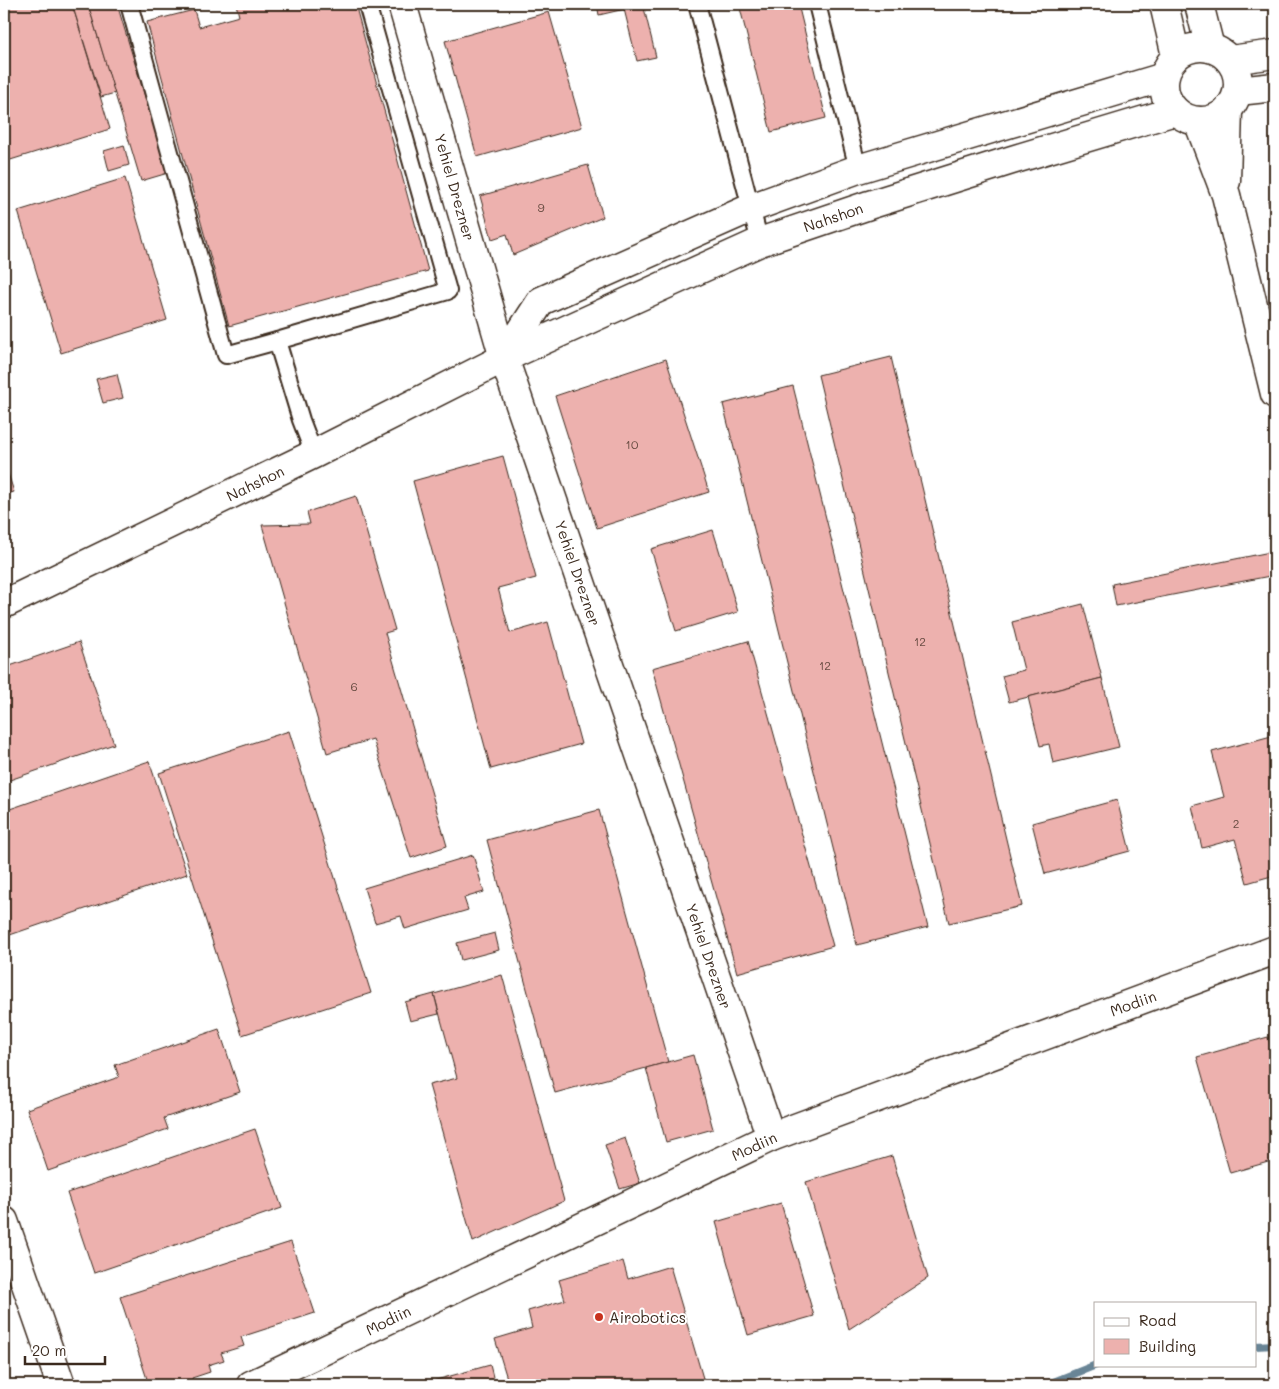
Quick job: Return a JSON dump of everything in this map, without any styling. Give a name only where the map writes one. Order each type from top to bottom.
[{"type":"street","name":"Yehiel Drezner","points":[[402,4],[504,358],[771,1137]]},
{"type":"street","points":[[1164,4],[1170,67],[1164,90],[1167,101],[1186,116],[1226,195],[1275,394]]},
{"type":"street","points":[[1199,4],[1220,54],[1235,70],[1238,80],[1233,100],[1226,195]]},
{"type":"street","points":[[504,358],[541,301],[751,208],[858,170],[1170,67],[1186,50],[1192,48],[1198,47],[1220,54],[1275,54]]},
{"type":"street","points":[[1186,116],[1209,120],[1220,117],[1233,100],[1275,87]]},
{"type":"street","name":"Nahshon","points":[[4,604],[314,454],[504,358],[760,242],[926,187],[1186,116]]},
{"type":"street","name":"Modiin","points":[[251,1385],[771,1137],[1275,950]]},
{"type":"street","points":[[4,1221],[61,1385]]},
{"type":"lane","points":[[129,4],[226,355],[448,290],[367,4]]},
{"type":"lane","points":[[697,4],[760,242]]},
{"type":"lane","points":[[817,4],[858,170]]},
{"type":"lane","points":[[277,341],[301,420],[314,454]]},
{"type":"building","points":[[4,4],[72,4],[110,129],[4,162]]},
{"type":"building","points":[[72,4],[88,4],[115,93],[101,97]]},
{"type":"building","points":[[88,4],[117,4],[168,173],[141,181]]},
{"type":"building","points":[[236,4],[355,4],[428,271],[229,326],[147,22],[194,10],[199,27],[239,16]]},
{"type":"building","points":[[597,4],[646,4],[599,15]]},
{"type":"building","points":[[643,4],[656,57],[637,61],[624,9]]},
{"type":"building","points":[[739,4],[798,4],[826,118],[771,132]]},
{"type":"building","points":[[549,12],[582,127],[477,157],[445,41]]},
{"type":"building","points":[[124,145],[129,165],[109,171],[104,151]]},
{"type":"building","points":[[588,165],[603,217],[513,255],[507,234],[492,239],[480,196]]},
{"type":"building","points":[[125,178],[167,320],[61,353],[18,211]]},
{"type":"building","points":[[1275,198],[1275,216],[1271,217],[1268,200]]},
{"type":"building","points":[[891,357],[1022,906],[949,923],[818,375]]},
{"type":"building","points":[[666,359],[709,492],[597,528],[555,396]]},
{"type":"building","points":[[117,374],[123,398],[103,403],[96,379]]},
{"type":"building","points":[[793,386],[928,927],[857,945],[723,404]]},
{"type":"building","points":[[503,456],[536,578],[498,588],[510,633],[548,622],[581,744],[491,769],[413,481]]},
{"type":"building","points":[[4,464],[14,492],[4,495]]},
{"type":"building","points":[[356,496],[395,630],[385,633],[447,846],[411,858],[373,739],[327,753],[262,525],[310,524],[307,512]]},
{"type":"building","points":[[713,530],[738,612],[676,631],[651,549]]},
{"type":"building","points":[[1275,551],[1275,575],[1116,606],[1112,584]]},
{"type":"building","points":[[1083,604],[1102,678],[1009,702],[1002,676],[1024,670],[1012,622]]},
{"type":"building","points":[[748,641],[833,946],[737,973],[652,668]]},
{"type":"building","points":[[79,642],[114,744],[4,782],[4,668]]},
{"type":"building","points":[[1102,678],[1119,747],[1053,763],[1049,744],[1040,746],[1028,697]]},
{"type":"building","points":[[289,731],[371,993],[242,1035],[159,773]]},
{"type":"building","points":[[1275,735],[1275,875],[1247,883],[1235,839],[1202,848],[1192,806],[1224,797],[1212,752]]},
{"type":"building","points":[[149,761],[187,874],[4,937],[4,811]]},
{"type":"building","points":[[1117,800],[1130,851],[1045,874],[1032,823]]},
{"type":"building","points":[[599,810],[668,1062],[555,1093],[487,840]]},
{"type":"building","points":[[473,855],[484,892],[464,898],[468,910],[405,929],[401,916],[375,923],[364,888]]},
{"type":"building","points":[[495,933],[499,950],[461,960],[457,943]]},
{"type":"building","points":[[502,975],[564,1201],[473,1242],[429,1085],[457,1078],[434,994]]},
{"type":"building","points":[[434,994],[439,1014],[410,1021],[405,1002]]},
{"type":"building","points":[[219,1029],[240,1092],[164,1118],[168,1129],[48,1171],[27,1109],[119,1077],[115,1065]]},
{"type":"building","points":[[1268,1037],[1275,1062],[1275,1160],[1230,1173],[1197,1057]]},
{"type":"building","points":[[693,1055],[713,1129],[666,1142],[646,1068]]},
{"type":"building","points":[[255,1129],[282,1208],[94,1273],[67,1193]]},
{"type":"building","points":[[625,1138],[640,1183],[620,1189],[605,1145]]},
{"type":"building","points":[[892,1156],[928,1278],[849,1329],[806,1182]]},
{"type":"building","points":[[781,1203],[814,1316],[748,1335],[716,1222]]},
{"type":"building","points":[[291,1242],[315,1313],[241,1337],[244,1346],[221,1353],[224,1360],[208,1365],[210,1372],[192,1378],[194,1384],[149,1385],[120,1297]]},
{"type":"building","points":[[623,1261],[628,1279],[670,1266],[705,1385],[509,1385],[495,1339],[532,1328],[528,1311],[565,1300],[559,1280]]},
{"type":"building","points":[[490,1365],[495,1385],[418,1385]]},
{"type":"waterway","points":[[1256,1346],[1275,1345]]},
{"type":"waterway","points":[[1046,1385],[1094,1366]]},
{"type":"place","name":"Airobotics","points":[[599,1317]]}]
